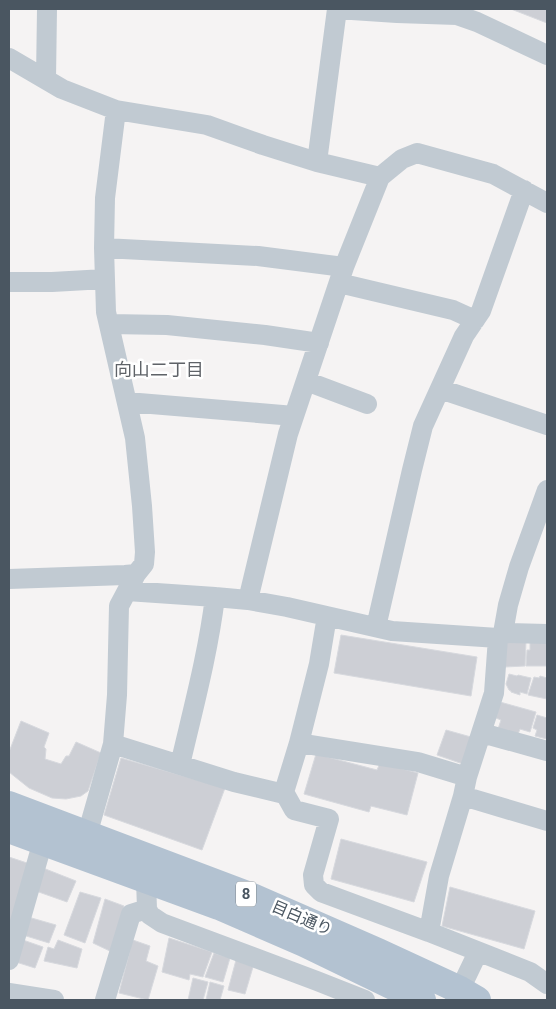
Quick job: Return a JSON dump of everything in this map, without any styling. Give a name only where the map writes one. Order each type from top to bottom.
[{"type":"main road","name":"目白通り","points":[[9,805],[250,896],[378,952],[464,997]]},
{"type":"main road","name":"目白通り","points":[[9,828],[220,906],[304,943],[422,1000]]},
{"type":"street","points":[[46,79],[47,9]]},
{"type":"street","points":[[317,162],[337,9],[457,15],[477,22],[547,55]]},
{"type":"street","points":[[9,58],[62,89],[116,110],[207,125],[317,162],[380,177]]},
{"type":"street","points":[[87,835],[112,744],[117,695],[118,606],[136,574],[144,564],[145,552],[135,438],[106,312],[104,248],[106,198],[116,110]]},
{"type":"street","points":[[248,600],[288,434],[341,275],[380,177],[402,159],[417,154],[494,174],[547,203]]},
{"type":"street","points":[[376,627],[423,426],[464,336],[481,311],[524,190]]},
{"type":"street","points":[[104,248],[258,256],[341,275],[453,310],[475,320]]},
{"type":"street","points":[[9,282],[104,279]]},
{"type":"street","points":[[109,324],[187,327],[266,335],[319,343]]},
{"type":"street","points":[[306,381],[367,404]]},
{"type":"street","points":[[440,389],[547,425]]},
{"type":"street","points":[[127,402],[294,416]]},
{"type":"street","points":[[429,932],[439,876],[494,693],[501,636],[508,605],[519,567],[547,490]]},
{"type":"street","points":[[9,579],[136,574]]},
{"type":"street","points":[[126,591],[248,600],[392,631],[501,636],[547,634]]},
{"type":"street","points":[[180,765],[205,662],[215,597]]},
{"type":"street","points":[[327,616],[319,664],[284,792],[294,810],[329,819],[313,875],[314,886],[321,892],[530,972],[547,984]]},
{"type":"street","points":[[482,733],[547,751]]},
{"type":"street","points":[[299,742],[418,762],[465,787],[547,821]]},
{"type":"street","points":[[112,744],[234,782],[280,793],[284,792]]},
{"type":"street","points":[[9,960],[42,841]]},
{"type":"street","points":[[146,880],[147,909],[150,916],[162,923],[365,1000]]},
{"type":"street","points":[[105,1000],[131,914],[147,909]]},
{"type":"street","points":[[464,997],[478,952]]},
{"type":"street","points":[[9,992],[54,1000]]},
{"type":"building","points":[[511,9],[547,9],[547,23]]},
{"type":"building","points":[[341,635],[477,657],[471,696],[334,673]]},
{"type":"building","points":[[530,640],[547,641],[547,666],[526,666],[527,650],[530,650]]},
{"type":"building","points":[[506,641],[526,641],[525,666],[505,667]]},
{"type":"building","points":[[509,674],[531,678],[527,694],[520,692],[520,695],[509,690],[506,684]]},
{"type":"building","points":[[540,676],[547,678],[547,699],[528,695],[534,677],[539,678]]},
{"type":"building","points":[[500,702],[536,712],[530,732],[520,729],[518,734],[498,729],[501,720],[496,718]]},
{"type":"building","points":[[537,715],[547,718],[547,739],[535,736],[537,730],[533,728]]},
{"type":"building","points":[[21,721],[49,733],[44,747],[46,749],[45,759],[61,764],[66,756],[69,756],[76,742],[101,753],[88,791],[81,796],[66,799],[52,798],[29,788],[9,772],[9,752]]},
{"type":"building","points":[[446,730],[471,737],[463,764],[437,755]]},
{"type":"building","points":[[316,754],[377,770],[380,763],[418,773],[407,815],[371,806],[369,812],[304,794]]},
{"type":"building","points":[[121,758],[225,788],[202,850],[104,815]]},
{"type":"building","points":[[341,839],[427,862],[414,902],[331,879]]},
{"type":"building","points":[[9,857],[30,864],[13,921],[9,920]]},
{"type":"building","points":[[43,868],[76,881],[67,902],[36,891]]},
{"type":"building","points":[[450,887],[535,911],[524,949],[442,926]]},
{"type":"building","points":[[80,892],[101,898],[85,943],[64,935]]},
{"type":"building","points":[[105,899],[124,906],[112,952],[93,943]]},
{"type":"building","points":[[28,917],[56,925],[49,943],[23,935]]},
{"type":"building","points":[[169,938],[212,952],[203,977],[190,974],[189,980],[162,972]]},
{"type":"building","points":[[130,939],[150,946],[146,961],[158,966],[148,1000],[119,993],[130,950]]},
{"type":"building","points":[[23,940],[43,947],[35,968],[16,962]]},
{"type":"building","points":[[58,940],[82,949],[77,968],[44,961],[48,947],[54,949]]},
{"type":"building","points":[[214,953],[230,958],[223,982],[205,977]]},
{"type":"building","points":[[236,960],[253,967],[245,994],[228,990]]},
{"type":"building","points":[[193,978],[208,982],[203,1000],[188,1000]]},
{"type":"building","points":[[210,982],[224,986],[220,1000],[206,1000]]},
{"type":"district","name":"向山二丁目","points":[[159,369]]}]
